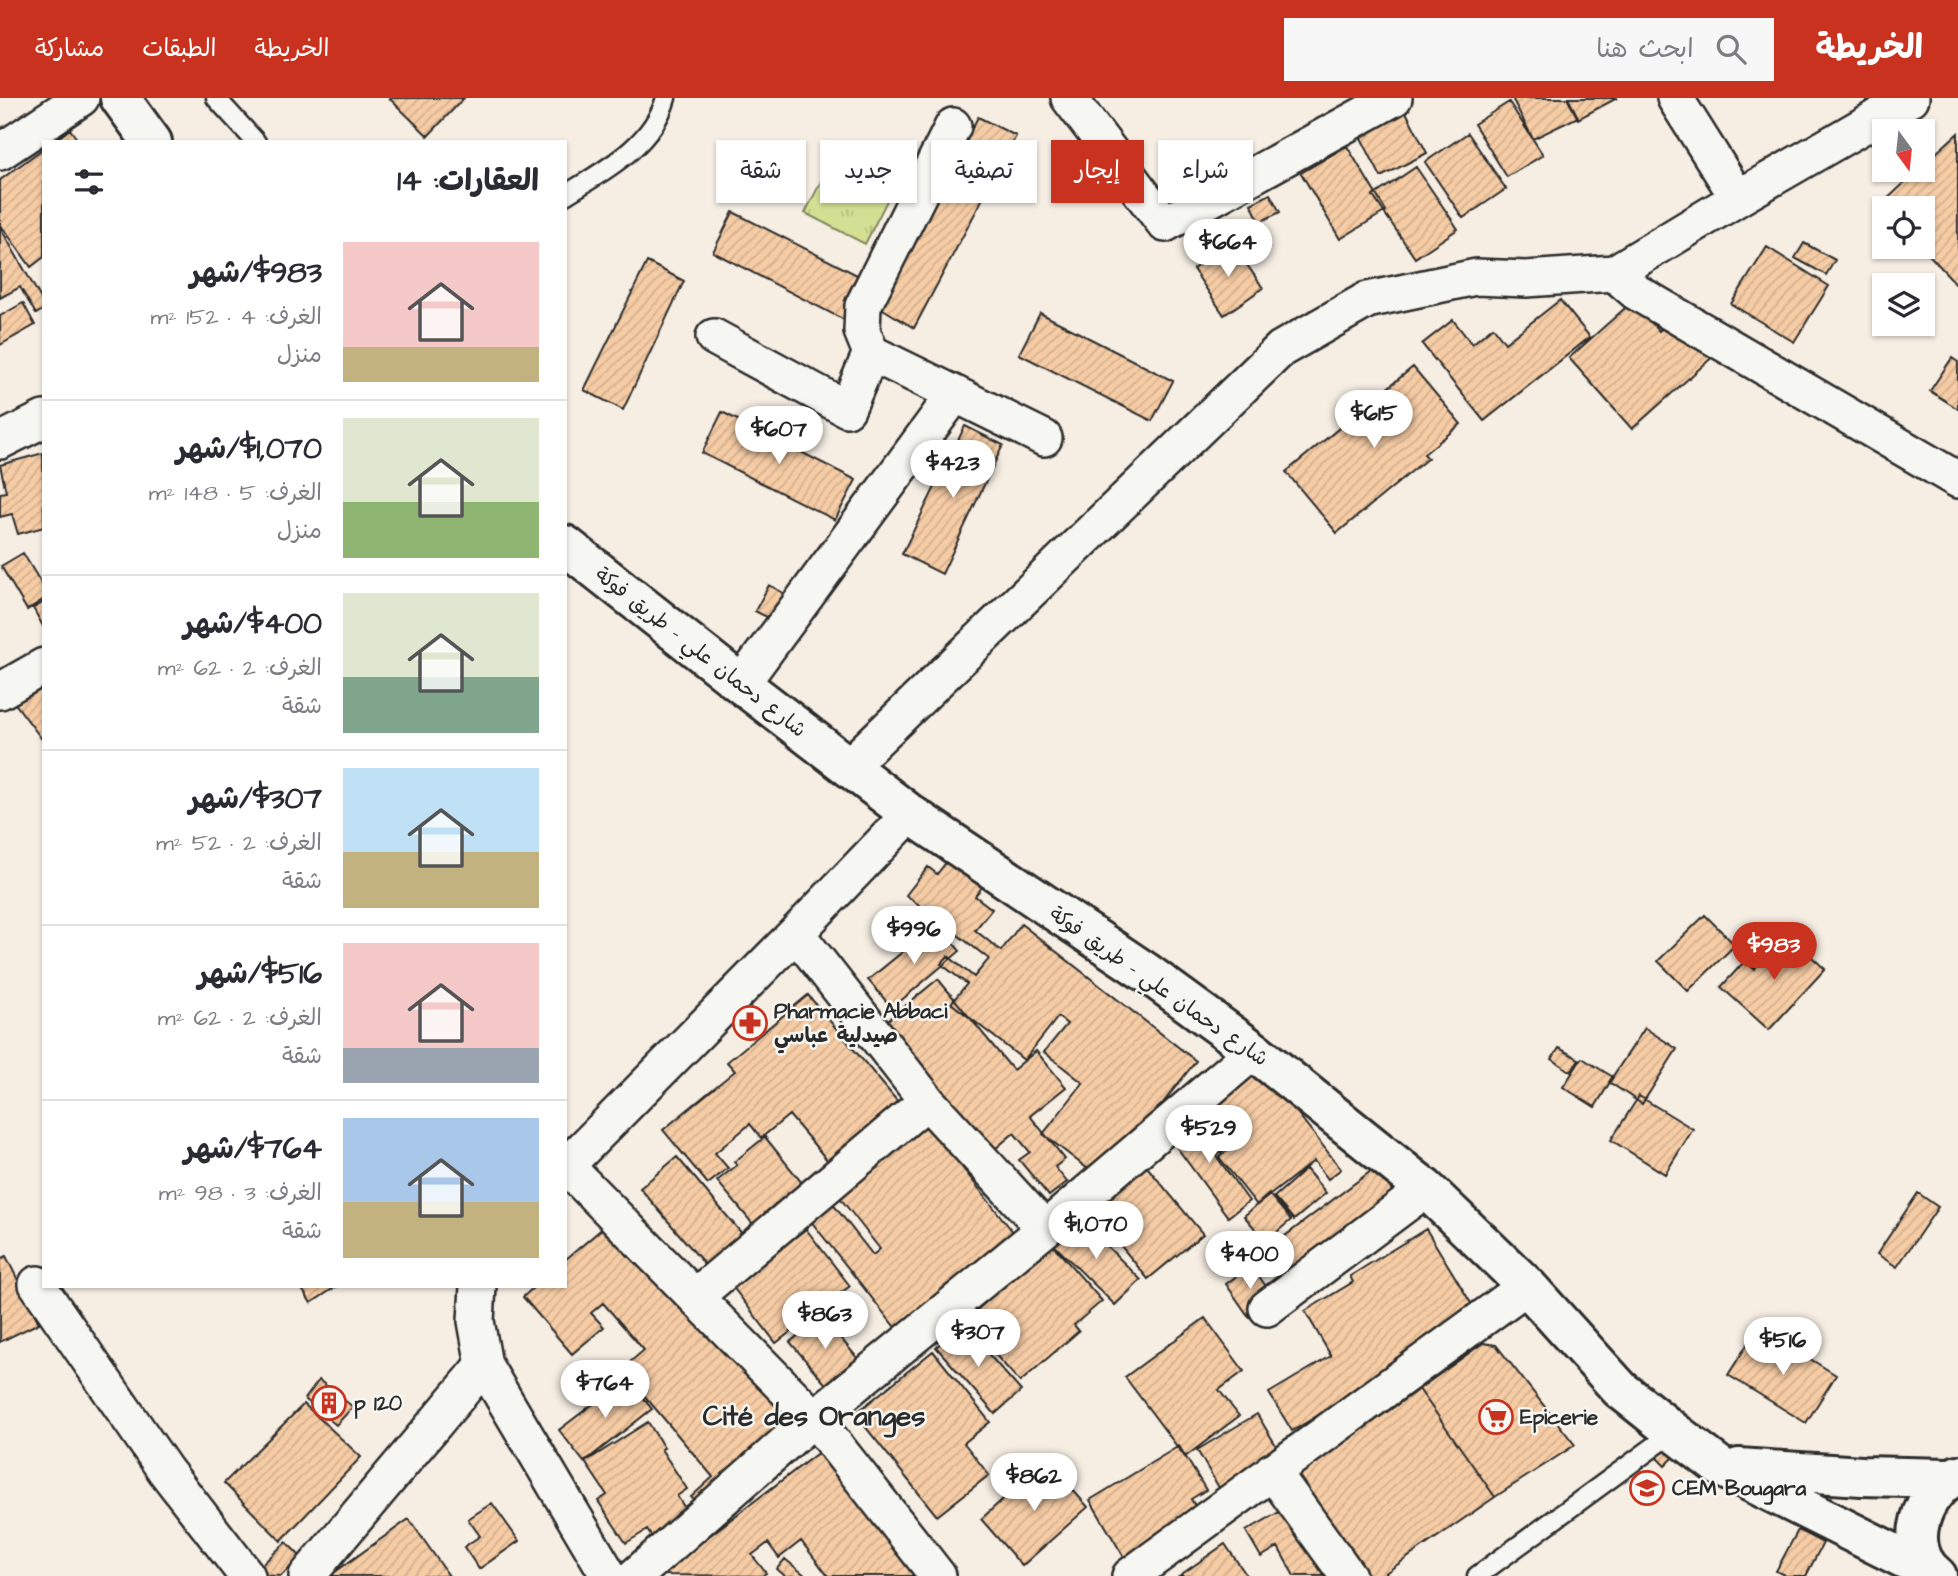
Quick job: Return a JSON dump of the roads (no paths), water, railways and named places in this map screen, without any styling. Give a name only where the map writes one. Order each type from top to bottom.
[{"type":"main road","points":[[120,98],[151,140]]},
{"type":"main road","name":"شارع دحمان علي - طريق فوكة","points":[[567,547],[910,814],[1147,973],[1254,1051],[1426,1189],[1527,1286],[1620,1389],[1719,1466],[1935,1574]]},
{"type":"main road","points":[[1719,1466],[1862,1476],[1954,1476]]},
{"type":"main road","points":[[1935,1574],[1922,1554],[1918,1532],[1922,1511],[1933,1492],[1954,1476]]},
{"type":"street","points":[[0,152],[81,98]]},
{"type":"street","points":[[1069,98],[1165,224],[1394,98]]},
{"type":"street","points":[[1675,98],[1738,198]]},
{"type":"street","points":[[848,767],[1281,349],[1367,300],[1476,277],[1526,279],[1614,272],[1911,98]]},
{"type":"street","points":[[953,126],[863,306],[862,331],[871,353],[1044,438]]},
{"type":"street","points":[[1614,272],[1636,292],[1958,480]]},
{"type":"street","points":[[714,337],[847,409],[871,353]]},
{"type":"street","points":[[741,684],[955,394]]},
{"type":"street","points":[[0,441],[42,420]]},
{"type":"street","points":[[0,691],[42,667]]},
{"type":"street","points":[[567,1165],[910,814]]},
{"type":"street","points":[[796,933],[927,1101],[1045,1229]]},
{"type":"street","points":[[635,1576],[814,1418],[1045,1229],[1254,1051]]},
{"type":"street","points":[[696,1296],[927,1101]]},
{"type":"street","points":[[567,1167],[814,1418],[938,1576]]},
{"type":"street","points":[[1267,1308],[1426,1189]]},
{"type":"street","points":[[37,1284],[165,1470],[247,1576]]},
{"type":"street","points":[[1130,1576],[1527,1286]]},
{"type":"street","points":[[478,1288],[476,1321],[484,1365],[608,1576]]},
{"type":"street","points":[[307,1576],[484,1365]]},
{"type":"street","points":[[1272,1471],[1348,1576]]},
{"type":"lane","points":[[216,98],[254,140]]},
{"type":"lane","points":[[567,194],[628,155],[661,114],[666,98]]},
{"type":"lane","points":[[1478,1576],[1674,1432]]},
{"type":"place","name":"Pharmacie Abbaci صيدلية عباسي","points":[[750,1023]]},
{"type":"place","name":"p 120","points":[[329,1403]]},
{"type":"place","name":"Epicerie","points":[[1496,1417]]},
{"type":"place","name":"CEM Bougara","points":[[1647,1488]]},
{"type":"district","name":"Cité des Oranges","points":[[814,1415]]}]
